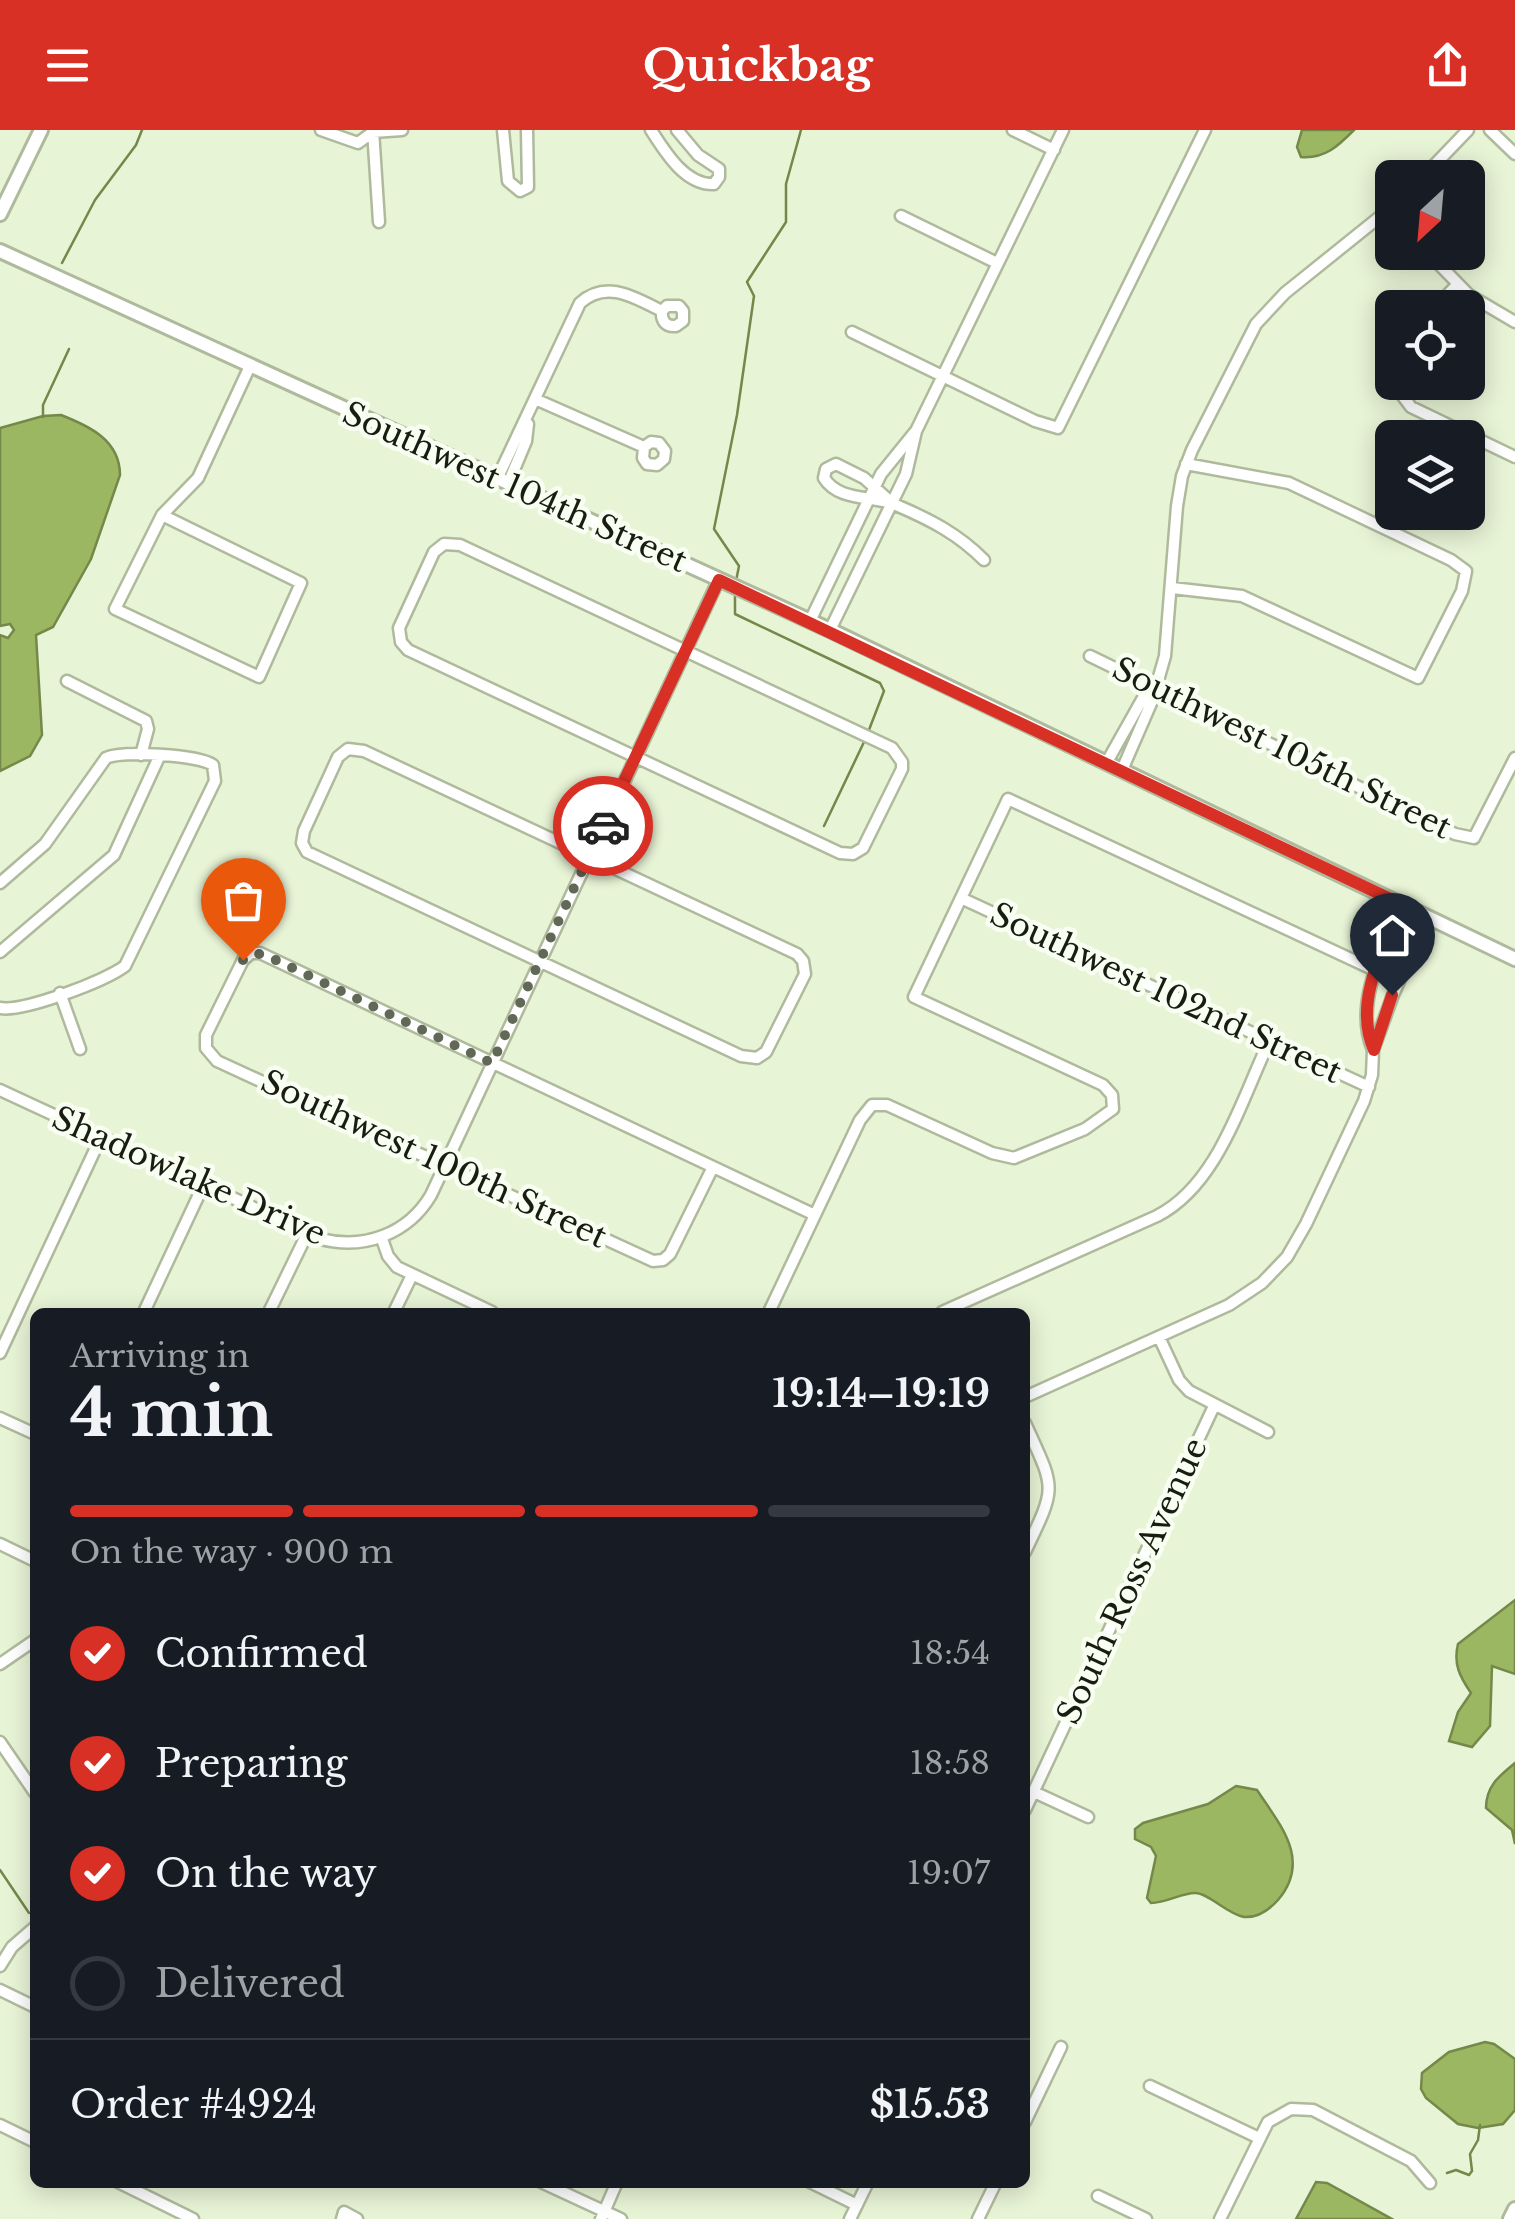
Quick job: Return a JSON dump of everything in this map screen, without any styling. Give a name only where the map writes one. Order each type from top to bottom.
[{"type":"main road","points":[[0,214],[41,130]]},
{"type":"main road","name":"Southwest 104th Street","points":[[0,251],[830,630],[1515,959]]},
{"type":"main road","points":[[1510,2219],[1515,2208]]},
{"type":"street","points":[[320,130],[358,143],[372,131],[402,130]]},
{"type":"street","points":[[504,130],[508,180],[520,191],[530,183],[527,130]]},
{"type":"street","points":[[651,130],[677,166],[698,181],[714,184],[719,177],[718,169],[698,154],[678,130]]},
{"type":"street","points":[[1013,130],[1054,150]]},
{"type":"street","points":[[830,630],[906,474],[916,431],[1064,130]]},
{"type":"street","points":[[852,332],[1058,428],[1204,130]]},
{"type":"street","points":[[1439,160],[1468,130]]},
{"type":"street","points":[[1490,130],[1515,154]]},
{"type":"street","points":[[372,131],[379,222]]},
{"type":"street","points":[[901,216],[998,263]]},
{"type":"street","points":[[1122,770],[1166,656],[1177,506],[1186,464],[1256,324],[1284,292],[1375,223]]},
{"type":"street","points":[[1444,270],[1477,301],[1515,322]]},
{"type":"street","points":[[1453,290],[1458,285]]},
{"type":"street","points":[[502,482],[571,318],[585,298],[597,292],[619,292],[662,311]]},
{"type":"street","points":[[162,515],[301,583],[259,678],[114,609],[162,515],[198,478],[250,366]]},
{"type":"street","points":[[535,399],[644,448]]},
{"type":"street","points":[[1405,400],[1410,408],[1515,457]]},
{"type":"street","points":[[810,621],[874,486],[887,463],[916,431]]},
{"type":"street","points":[[892,503],[854,497],[827,484],[826,469],[832,464],[842,466],[892,503],[962,537],[984,560]]},
{"type":"street","points":[[1172,588],[1242,596],[1418,678],[1462,592],[1466,571],[1451,560],[1289,484],[1186,464]]},
{"type":"street","points":[[444,544],[460,545],[892,748],[902,769],[866,844],[853,854],[840,853],[636,755],[408,650],[400,639],[402,621],[434,552],[444,544]]},
{"type":"street","points":[[483,1308],[394,1264],[382,1239],[419,1212],[444,1165],[636,755],[724,582]]},
{"type":"street","name":"Southwest 105th Street","points":[[1090,656],[1455,834],[1474,838],[1515,758]]},
{"type":"street","points":[[67,681],[146,722],[148,729],[141,755]]},
{"type":"street","points":[[1108,762],[1143,698],[1154,687]]},
{"type":"street","points":[[348,749],[364,751],[792,951],[805,964],[802,981],[761,1057],[741,1056],[540,960],[312,855],[302,844],[304,831],[338,757],[348,749]]},
{"type":"street","points":[[0,883],[45,844],[106,758],[121,754],[204,759],[213,766],[216,780],[127,962],[117,972],[60,993],[18,1008],[0,1008]]},
{"type":"street","points":[[0,952],[114,855],[159,757]]},
{"type":"street","points":[[771,1308],[860,1120],[872,1105],[887,1105],[992,1153],[1014,1158],[1100,1121],[1113,1109],[1112,1095],[1096,1082],[914,997],[1008,799],[1398,981]]},
{"type":"street","name":"Southwest 102nd Street","points":[[963,899],[1369,1087]]},
{"type":"street","points":[[1374,1050],[1366,1021],[1375,970],[1403,905]]},
{"type":"street","points":[[1030,1395],[1240,1299],[1286,1257],[1306,1224],[1369,1087],[1374,1050],[1398,981],[1427,918]]},
{"type":"street","name":"Southwest 100th Street","points":[[492,1063],[266,955],[249,955],[240,964],[206,1036],[208,1052],[217,1061],[652,1261],[663,1260],[670,1254],[713,1167]]},
{"type":"street","points":[[60,993],[80,1049]]},
{"type":"street","points":[[951,1308],[1157,1216],[1187,1196],[1209,1169],[1269,1042]]},
{"type":"street","points":[[492,1063],[815,1214]]},
{"type":"street","name":"Shadowlake Drive","points":[[0,1090],[307,1234],[336,1242],[382,1239]]},
{"type":"street","points":[[0,1352],[101,1137]]},
{"type":"street","points":[[146,1308],[203,1186]]},
{"type":"street","points":[[271,1308],[307,1234]]},
{"type":"street","points":[[396,1308],[412,1275]]},
{"type":"street","points":[[1159,1337],[1184,1387],[1268,1432]]},
{"type":"street","name":"South Ross Avenue","points":[[1030,1800],[1214,1406]]},
{"type":"street","points":[[0,1418],[30,1432]]},
{"type":"street","points":[[1030,1434],[1051,1488],[1030,1541]]},
{"type":"street","points":[[0,1544],[30,1559]]},
{"type":"street","points":[[0,1664],[30,1643]]},
{"type":"street","points":[[0,1742],[30,1782]]},
{"type":"street","points":[[1034,1792],[1088,1817]]},
{"type":"street","points":[[0,1966],[12,1946],[30,1931]]},
{"type":"street","points":[[0,1990],[30,2005]]},
{"type":"street","points":[[1030,2112],[1062,2047]]},
{"type":"street","points":[[1150,2086],[1259,2138]]},
{"type":"street","points":[[1220,2219],[1271,2119],[1295,2108],[1313,2110],[1411,2161],[1430,2183]]},
{"type":"street","points":[[0,2125],[30,2140]]},
{"type":"street","points":[[130,2188],[193,2219]]},
{"type":"street","points":[[551,2188],[602,2216],[621,2219]]},
{"type":"street","points":[[602,2216],[614,2188]]},
{"type":"street","points":[[822,2188],[857,2205]]},
{"type":"street","points":[[850,2219],[865,2188]]},
{"type":"street","points":[[978,2219],[993,2188]]},
{"type":"street","points":[[1098,2196],[1146,2219]]},
{"type":"street","points":[[343,2216],[357,2219]]},
{"type":"shaded area","points":[[1302,130],[1354,130],[1330,150],[1301,157],[1297,147]]},
{"type":"shaded area","points":[[61,415],[92,430],[109,444],[119,463],[120,475],[91,559],[53,627],[36,635],[42,735],[30,756],[0,771],[0,635],[8,638],[14,630],[10,624],[0,626],[0,428]]},
{"type":"shaded area","points":[[1515,1600],[1515,1674],[1492,1666],[1490,1726],[1472,1747],[1449,1741],[1458,1712],[1471,1693],[1458,1670],[1458,1644]]},
{"type":"shaded area","points":[[1515,1763],[1515,1844],[1512,1830],[1486,1808],[1491,1788]]},
{"type":"shaded area","points":[[1236,1786],[1257,1790],[1289,1843],[1292,1871],[1278,1900],[1263,1913],[1249,1917],[1196,1893],[1151,1903],[1147,1898],[1156,1856],[1151,1847],[1135,1839],[1135,1829],[1143,1823],[1208,1804]]},
{"type":"shaded area","points":[[1485,2042],[1515,2059],[1515,2110],[1503,2124],[1478,2128],[1458,2124],[1426,2098],[1421,2089],[1422,2073],[1449,2052]]},
{"type":"shaded area","points":[[1316,2182],[1327,2183],[1392,2219],[1296,2219]]},
{"type":"waterway","points":[[62,263],[95,200],[136,145],[142,130]]},
{"type":"waterway","points":[[736,581],[739,566],[714,529],[737,415],[754,296],[747,282],[786,222],[786,184],[801,130]]},
{"type":"waterway","points":[[43,417],[43,405],[69,349]]},
{"type":"waterway","points":[[735,594],[735,614],[880,683],[884,691],[867,735]]},
{"type":"waterway","points":[[824,826],[864,742]]},
{"type":"waterway","points":[[0,1870],[29,1913]]},
{"type":"waterway","points":[[1447,2173],[1456,2170],[1469,2175],[1472,2171],[1470,2154],[1480,2125]]},
{"type":"way so far","points":[[243,960],[258,952],[263,954],[492,1063],[603,826]]},
{"type":"route","points":[[603,826],[719,580],[1403,905],[1380,955],[1370,990],[1366,1021],[1374,1050],[1392,995]]}]
